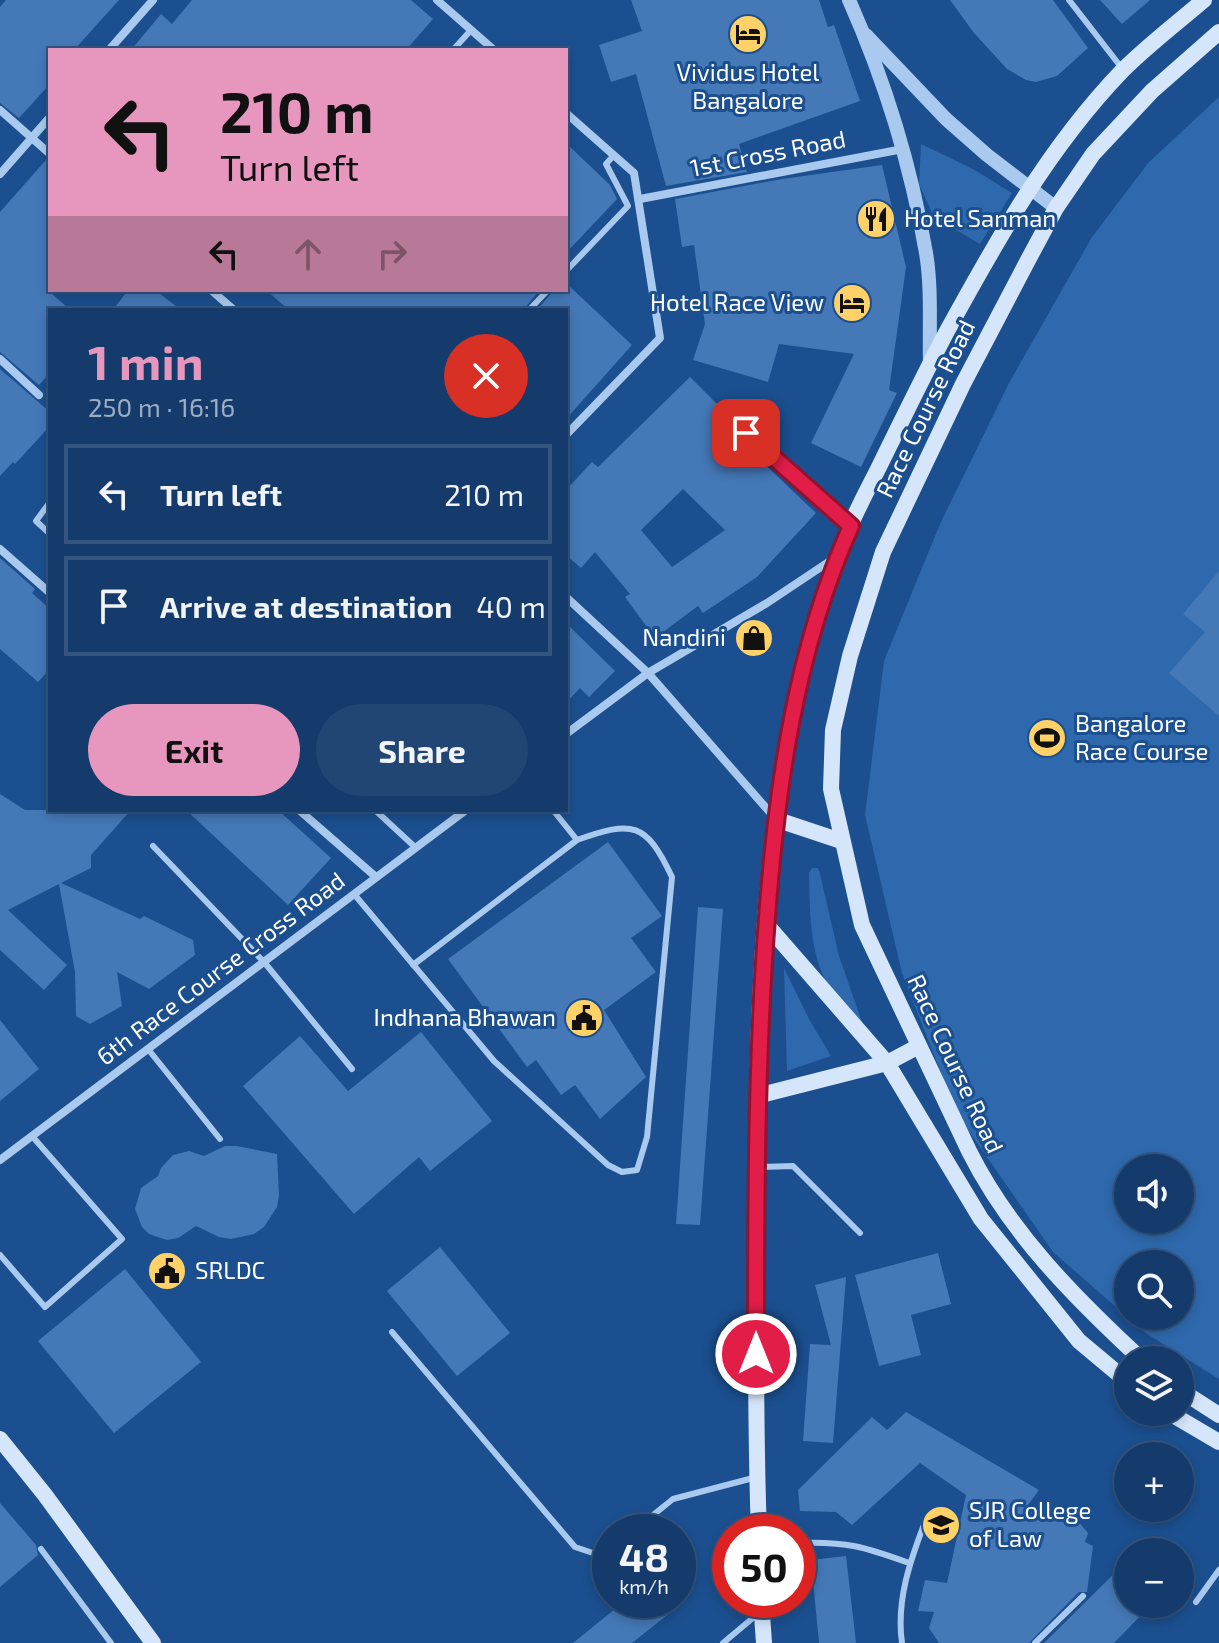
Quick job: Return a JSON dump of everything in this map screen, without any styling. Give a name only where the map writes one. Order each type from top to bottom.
[{"type":"main road","name":"Race Course Road","points":[[758,1514],[756,1167],[761,993],[775,819],[792,713],[812,637],[837,556],[851,526],[930,364],[1029,187],[1057,147],[1124,70],[1203,0]]},
{"type":"main road","name":"Race Course Road","points":[[1127,1346],[1077,1300],[1025,1239],[983,1179],[919,1046],[862,925],[831,789],[833,730],[850,656],[883,552],[963,384],[1056,208],[1093,154],[1152,91],[1219,32]]},
{"type":"main road","points":[[775,819],[841,841]]},
{"type":"main road","name":"Race Course Road","points":[[766,924],[887,1063],[981,1219],[1079,1341],[1114,1370]]},
{"type":"main road","points":[[757,1096],[887,1063],[919,1046]]},
{"type":"main road","points":[[1194,1399],[1219,1415]]},
{"type":"main road","points":[[1192,1426],[1219,1442]]},
{"type":"main road","points":[[0,1439],[153,1643]]},
{"type":"main road","points":[[763,1618],[764,1643]]},
{"type":"street","points":[[111,48],[153,0]]},
{"type":"street","points":[[437,0],[492,48]]},
{"type":"street","points":[[849,0],[904,149],[927,256],[930,364]]},
{"type":"street","points":[[863,31],[946,119],[1056,208]]},
{"type":"street","points":[[0,110],[48,152]]},
{"type":"street","points":[[568,115],[634,173],[660,338],[568,433]]},
{"type":"street","points":[[0,174],[48,119]]},
{"type":"street","name":"1st Cross Road","points":[[640,199],[904,149]]},
{"type":"street","points":[[213,292],[232,308]]},
{"type":"street","points":[[0,359],[39,395]]},
{"type":"street","points":[[0,549],[48,591]]},
{"type":"street","points":[[568,733],[648,673],[767,603],[837,556]]},
{"type":"street","points":[[568,599],[648,673],[775,819]]},
{"type":"street","points":[[301,812],[376,877]]},
{"type":"street","name":"6th Race Course Cross Road","points":[[0,1160],[463,812]]},
{"type":"lane","points":[[1069,0],[1124,70]]},
{"type":"lane","points":[[455,48],[471,30]]},
{"type":"lane","points":[[568,269],[628,206],[606,164],[614,155]]},
{"type":"lane","points":[[531,308],[546,292]]},
{"type":"lane","points":[[746,433],[851,526]]},
{"type":"lane","points":[[48,505],[36,521],[48,532]]},
{"type":"lane","points":[[377,812],[416,848]]},
{"type":"lane","points":[[555,812],[577,840]]},
{"type":"lane","points":[[354,894],[413,965],[494,1061],[608,1165],[622,1172],[637,1170],[647,1137],[672,877],[657,844],[632,828],[607,830],[577,840],[413,965]]},
{"type":"lane","points":[[153,846],[264,962],[352,1069]]},
{"type":"lane","points":[[148,1049],[220,1139]]},
{"type":"lane","points":[[0,1255],[45,1307],[122,1239],[32,1136]]},
{"type":"lane","points":[[756,1167],[793,1166],[860,1233]]},
{"type":"lane","points":[[392,1332],[575,1547],[592,1553]]},
{"type":"lane","points":[[654,1514],[673,1499],[757,1477]]},
{"type":"lane","points":[[902,1643],[898,1620],[909,1563],[925,1522]]},
{"type":"lane","points":[[816,1542],[863,1546],[909,1563]]},
{"type":"lane","points":[[41,1549],[111,1643]]},
{"type":"lane","points":[[1196,1602],[1219,1570]]},
{"type":"lane","points":[[1035,1643],[1083,1596]]},
{"type":"lane","points":[[723,1643],[749,1618]]},
{"type":"shaded area","name":"Bangalore Race Course","points":[[1219,97],[1219,1379],[1194,1363],[1194,1346],[1166,1346],[1142,1330],[1194,1330],[1194,1250],[1114,1250],[1114,1305],[1053,1252],[957,1114],[902,973],[865,815],[884,661],[940,524],[1009,383],[1092,237],[1149,162]]},
{"type":"shaded area","points":[[921,144],[973,169],[1012,193],[980,244],[934,217],[919,184]]},
{"type":"shaded area","points":[[812,868],[818,868],[820,874],[839,956],[863,1025],[827,984],[816,954],[811,921],[809,873]]},
{"type":"shaded area","points":[[784,968],[831,1056],[787,1071]]},
{"type":"building","points":[[6,0],[119,0],[76,48],[48,48],[48,86],[19,118],[0,103],[0,7]]},
{"type":"building","points":[[192,0],[411,0],[433,19],[408,48],[133,48],[161,14],[172,24]]},
{"type":"building","points":[[631,0],[819,0],[828,27],[834,25],[860,101],[739,144],[747,172],[666,186],[636,74],[611,82],[599,45],[642,31]]},
{"type":"building","points":[[950,0],[1053,0],[1088,48],[1057,76],[1036,82],[1026,80],[1007,69],[974,33]]},
{"type":"building","points":[[1100,0],[1150,0],[1122,24]]},
{"type":"building","points":[[568,145],[610,185],[617,199],[568,251]]},
{"type":"building","points":[[48,160],[48,292],[68,308],[48,308],[48,375],[39,385],[0,352],[0,212]]},
{"type":"building","points":[[882,165],[906,267],[889,390],[897,393],[861,467],[811,443],[854,354],[779,344],[768,382],[693,360],[705,324],[694,245],[682,247],[675,199]]},
{"type":"building","points":[[568,285],[632,345],[568,417],[568,308],[539,308],[552,292],[568,292]]},
{"type":"building","points":[[126,292],[158,292],[178,308],[114,308]]},
{"type":"building","points":[[268,292],[538,292],[525,308],[287,308]]},
{"type":"building","points":[[0,369],[48,410],[48,428],[0,476]]},
{"type":"building","points":[[690,377],[735,422],[740,441],[816,513],[757,577],[703,613],[698,606],[655,638],[625,597],[630,594],[595,552],[581,568],[568,557],[568,488],[592,462],[598,467]],"holes":[[[683,489],[725,530],[672,567],[641,530]]]},
{"type":"building","points":[[0,558],[35,589],[32,593],[48,607],[48,671],[38,682],[0,649]]},
{"type":"building","points":[[1219,571],[1219,716],[1169,673],[1205,632],[1183,614]]},
{"type":"building","points":[[568,625],[615,671],[589,697],[580,688],[568,701]]},
{"type":"building","points":[[0,794],[25,810],[129,812],[91,855],[91,868],[61,883],[140,919],[144,916],[193,940],[195,955],[149,989],[117,972],[122,1006],[90,1024],[76,1016],[75,972],[59,884],[8,910],[67,965],[44,990],[0,950]]},
{"type":"building","points":[[188,812],[280,812],[331,858],[288,905]]},
{"type":"building","points":[[608,842],[662,916],[631,938],[656,972],[604,1010],[646,1077],[600,1119],[575,1085],[561,1095],[536,1060],[527,1067],[448,959]]},
{"type":"building","points":[[698,907],[723,909],[700,1225],[676,1224]]},
{"type":"building","points":[[0,1020],[39,1069],[0,1101]]},
{"type":"building","points":[[421,1032],[492,1121],[430,1171],[419,1157],[354,1214],[243,1086],[300,1036],[348,1091]]},
{"type":"building","points":[[225,1146],[277,1154],[277,1207],[264,1227],[254,1234],[231,1239],[196,1226],[178,1238],[167,1240],[149,1234],[142,1227],[135,1209],[141,1188],[158,1176],[173,1155],[189,1151],[204,1156]]},
{"type":"building","points":[[440,1247],[510,1333],[457,1376],[387,1291]]},
{"type":"building","points":[[938,1253],[951,1304],[911,1315],[921,1355],[879,1366],[855,1275]]},
{"type":"building","points":[[125,1269],[201,1362],[114,1433],[38,1341]]},
{"type":"building","points":[[846,1277],[833,1443],[803,1441],[810,1344],[831,1345],[815,1285]]},
{"type":"building","points":[[906,1412],[1039,1490],[1025,1509],[1068,1511],[1069,1519],[1077,1520],[1088,1533],[1085,1542],[1093,1546],[1087,1592],[1079,1592],[1029,1643],[939,1643],[929,1628],[934,1612],[918,1611],[925,1580],[947,1583],[966,1495],[920,1463],[852,1525],[836,1512],[800,1511],[798,1490],[872,1417],[887,1430]]},
{"type":"building","points":[[0,1503],[36,1545],[38,1555],[0,1587]]},
{"type":"building","points":[[846,1556],[856,1643],[819,1643],[816,1559]]},
{"type":"building","points":[[1114,1574],[1114,1618],[1138,1618],[1114,1643],[1044,1643]]},
{"type":"building","points":[[604,1618],[663,1618],[632,1643],[573,1643]]},
{"type":"place","name":"Vividus Hotel Bangalore","points":[[748,34]]},
{"type":"place","name":"Hotel Sanman","points":[[876,219]]},
{"type":"place","name":"Hotel Race View","points":[[852,303]]},
{"type":"place","name":"Nandini","points":[[754,638]]},
{"type":"place","name":"Bangalore Race Course","points":[[1047,738]]},
{"type":"place","name":"Indhana Bhawan","points":[[584,1018]]},
{"type":"place","name":"SRLDC","points":[[167,1271]]},
{"type":"place","name":"SJR College of Law","points":[[941,1525]]},
{"type":"route","points":[[746,433],[851,526],[837,556],[792,713],[775,819],[760,1021],[756,1354]]}]
